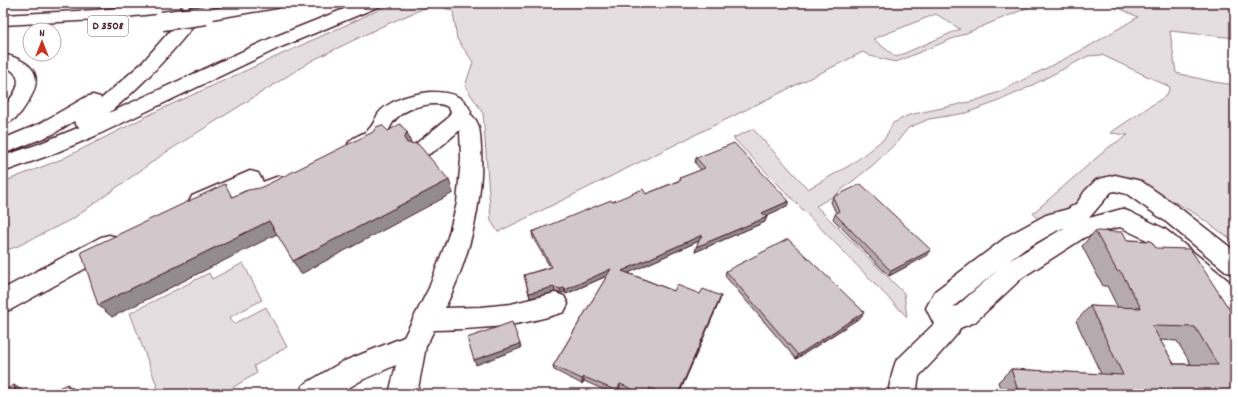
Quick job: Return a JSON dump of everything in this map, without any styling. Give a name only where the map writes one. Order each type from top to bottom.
[{"type":"main road","name":"D 3508","points":[[3,20],[122,12],[179,4],[205,7],[276,3]]},
{"type":"main road","points":[[3,163],[88,131],[275,43],[374,3]]},
{"type":"main road","points":[[3,147],[60,122],[85,107],[108,90],[139,61],[179,4]]},
{"type":"main road","name":"D 3508","points":[[62,29],[162,21],[205,7]]},
{"type":"main road","points":[[3,163],[64,133],[114,100],[145,72],[205,7]]},
{"type":"main road","points":[[3,33],[22,32]]},
{"type":"main road","points":[[3,60],[16,64],[24,70],[27,75],[28,85],[22,97],[3,118]]},
{"type":"main road","points":[[342,153],[370,139],[377,132],[387,117],[394,111],[413,102],[429,98],[451,100],[457,104],[460,108],[459,116],[454,124],[420,151]]},
{"type":"main road","points":[[403,394],[413,345],[441,290],[453,259],[468,203],[471,159],[470,129],[466,121],[459,116]]},
{"type":"main road","points":[[186,208],[250,178],[259,194],[294,177]]},
{"type":"main road","points":[[904,394],[903,388],[906,370],[928,349],[949,325],[941,314],[939,308],[944,299],[1017,242],[1054,222],[1074,217],[1085,209],[1093,197],[1104,186],[1115,182],[1133,187],[1235,265]]},
{"type":"main road","points":[[1162,208],[1154,212],[1154,215],[1235,285]]},
{"type":"main road","points":[[946,320],[957,318],[966,314],[1015,270],[1077,231],[1106,221],[1122,218],[1157,235],[1215,285],[1235,299]]},
{"type":"main road","points":[[3,301],[93,252],[129,235]]},
{"type":"main road","points":[[427,319],[503,316],[556,304]]},
{"type":"main road","points":[[313,394],[352,371],[413,345]]},
{"type":"shaded area","points":[[394,3],[1039,3],[896,62],[870,56],[863,52],[498,232],[491,221],[483,113],[465,86],[473,62],[457,39],[453,11],[434,4],[385,25],[313,60],[165,153],[74,218],[16,247],[3,251],[3,182],[62,159],[157,111]],"holes":[[[936,14],[960,29],[896,57],[873,39]]]},
{"type":"shaded area","points":[[1108,3],[1235,3],[1235,38],[1170,31],[1176,73],[1214,82],[1235,85],[1235,242],[1194,213],[1143,184],[1091,187],[1074,205],[1063,212],[1038,219],[1033,213],[1109,147],[1128,135],[1110,133],[1167,95],[1170,87],[1102,55],[1088,56],[1023,90],[994,103],[966,113],[929,119],[908,128],[897,142],[873,165],[834,196],[816,206],[904,293],[907,317],[733,138],[753,129],[808,189],[852,164],[885,138],[893,123],[909,115],[974,101],[999,92],[1086,48],[1138,17]]},
{"type":"shaded area","points":[[243,263],[262,300],[230,317],[234,324],[266,307],[287,347],[254,366],[257,373],[222,394],[160,394],[130,313],[209,273],[212,279]]},
{"type":"building","points":[[400,124],[407,132],[404,138],[407,143],[418,144],[449,180],[293,261],[269,221],[98,305],[81,252],[225,184],[232,197],[248,190],[260,188],[373,132],[376,127],[382,125],[388,131]]},
{"type":"building","points":[[734,143],[789,201],[762,213],[767,217],[696,247],[702,235],[622,271],[674,291],[677,285],[700,294],[703,289],[721,296],[678,394],[663,394],[650,388],[647,394],[644,394],[620,384],[617,391],[584,377],[582,379],[553,366],[611,269],[565,290],[564,288],[560,289],[554,287],[529,293],[524,275],[552,267],[532,232],[611,200],[612,202],[643,189],[646,194],[681,180],[680,178],[705,168],[696,158]]},
{"type":"building","points":[[861,184],[931,250],[891,271],[835,214],[839,211],[833,197]]},
{"type":"building","points":[[1095,231],[1123,232],[1127,240],[1151,241],[1156,248],[1189,249],[1193,253],[1235,318],[1235,394],[1019,394],[1011,369],[1123,375],[1090,306],[1141,308],[1121,272],[1117,271]],"holes":[[[1152,326],[1195,327],[1218,365],[1174,364]]]},
{"type":"building","points":[[788,239],[864,312],[798,355],[726,271]]},
{"type":"building","points":[[512,322],[520,344],[474,360],[467,338]]},
{"type":"building","points":[[67,384],[69,394],[46,394]]},
{"type":"building","points":[[14,385],[16,394],[3,394],[3,391]]}]
